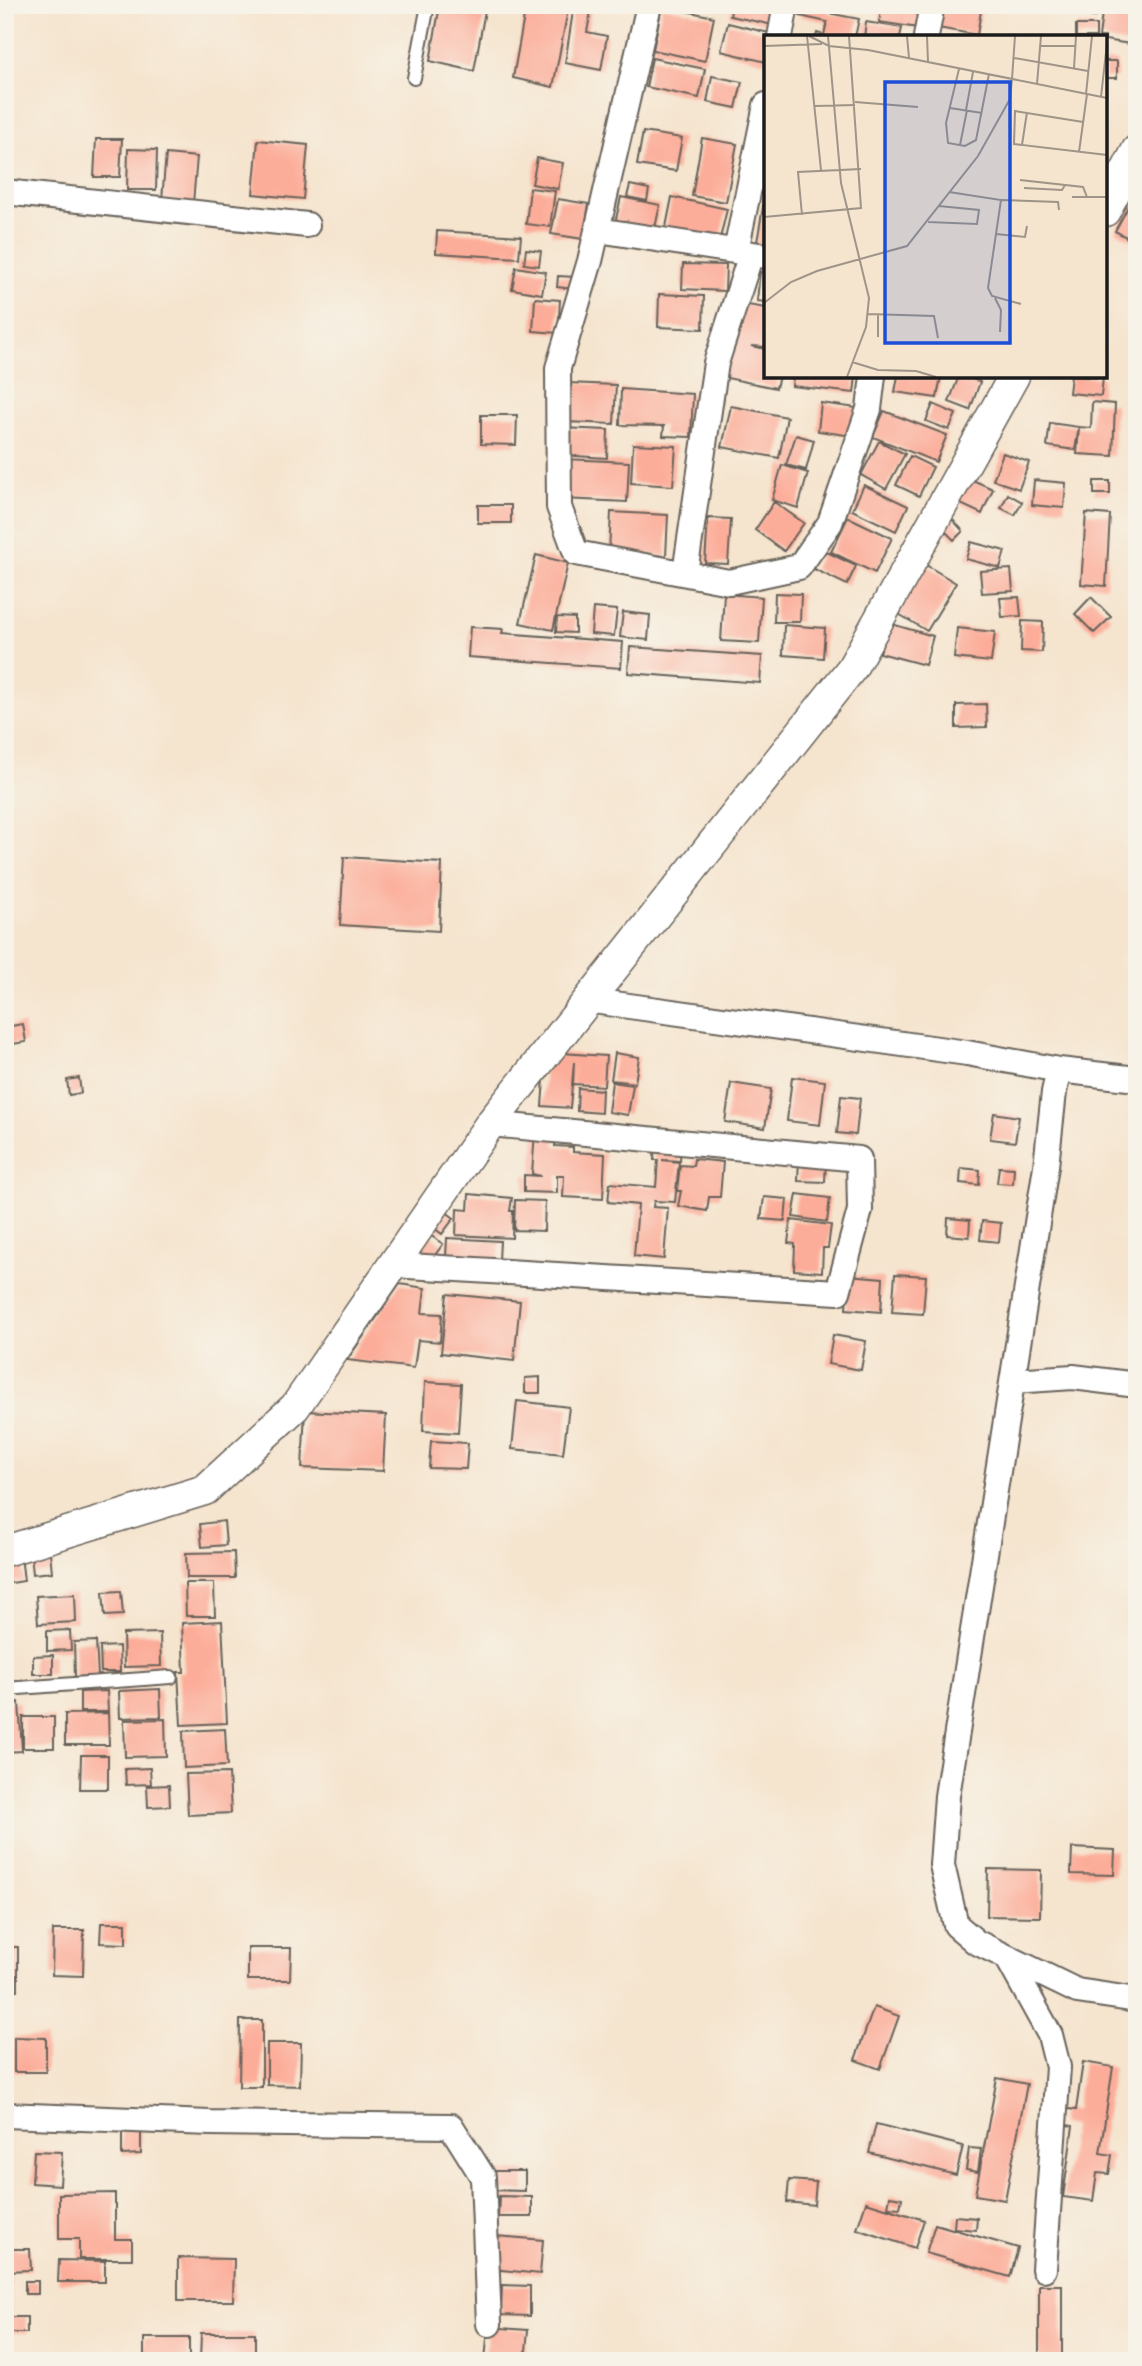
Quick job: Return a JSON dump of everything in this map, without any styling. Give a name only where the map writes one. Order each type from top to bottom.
[{"type":"street","points":[[649,5],[598,230],[558,368],[559,507],[576,553],[729,582],[799,566],[830,523],[869,409],[873,378]]},
{"type":"street","points":[[780,35],[786,5]]},
{"type":"street","points":[[926,35],[932,5]]},
{"type":"street","points":[[685,573],[716,363],[751,254],[764,125]]},
{"type":"street","points":[[1107,207],[1137,150]]},
{"type":"street","points":[[5,192],[307,225]]},
{"type":"street","points":[[598,230],[751,254]]},
{"type":"street","points":[[5,1551],[205,1490],[295,1407],[490,1124],[852,668],[1013,378]]},
{"type":"street","points":[[586,1000],[1137,1079]]},
{"type":"street","points":[[1059,1069],[947,1796],[942,1865],[956,1925],[976,1942],[1077,1991],[1137,2000]]},
{"type":"street","points":[[392,1265],[838,1292],[860,1210],[859,1159],[490,1124]]},
{"type":"street","points":[[1013,1381],[1073,1377],[1137,1385]]},
{"type":"street","points":[[1007,1957],[1050,2035],[1058,2067],[1044,2269]]},
{"type":"street","points":[[5,2115],[223,2123],[451,2126],[483,2177],[489,2324]]},
{"type":"lane","points":[[414,78],[428,5]]},
{"type":"lane","points":[[5,1689],[171,1677]]},
{"type":"building","points":[[440,5],[486,5],[474,71],[430,61]]},
{"type":"building","points":[[526,5],[569,5],[553,87],[513,78]]},
{"type":"building","points":[[574,5],[592,6],[587,32],[607,36],[601,70],[565,63]]},
{"type":"building","points":[[732,5],[777,5],[773,25],[730,16]]},
{"type":"building","points":[[803,5],[830,5],[828,13],[859,19],[855,35],[824,35],[827,22],[800,16]]},
{"type":"building","points":[[882,5],[929,5],[925,29],[879,22]]},
{"type":"building","points":[[942,5],[982,5],[977,35],[938,28]]},
{"type":"building","points":[[1002,5],[1097,5],[1095,17],[1039,8],[1039,12]]},
{"type":"building","points":[[1103,5],[1136,5],[1130,44],[1107,40],[1107,35],[1099,35]]},
{"type":"building","points":[[662,6],[714,17],[705,61],[653,50]]},
{"type":"building","points":[[866,22],[902,28],[900,35],[864,35]]},
{"type":"building","points":[[728,23],[773,34],[764,35],[764,62],[721,51]]},
{"type":"building","points":[[1076,25],[1096,25],[1096,35],[1076,35]]},
{"type":"building","points":[[652,58],[705,69],[699,98],[646,87]]},
{"type":"building","points":[[1107,61],[1117,61],[1117,78],[1107,78]]},
{"type":"building","points":[[712,76],[742,82],[736,108],[707,102]]},
{"type":"building","points":[[5,109],[11,109],[9,139],[5,139]]},
{"type":"building","points":[[643,132],[682,138],[676,171],[637,165]]},
{"type":"building","points":[[702,138],[737,144],[726,202],[692,196]]},
{"type":"building","points":[[96,139],[122,139],[120,177],[94,177]]},
{"type":"building","points":[[258,140],[308,145],[303,199],[253,194]]},
{"type":"building","points":[[128,149],[157,150],[156,190],[127,190]]},
{"type":"building","points":[[166,154],[197,157],[193,203],[162,199]]},
{"type":"building","points":[[537,158],[563,163],[558,189],[532,184]]},
{"type":"building","points":[[630,185],[649,189],[647,201],[627,197]]},
{"type":"building","points":[[530,188],[555,191],[550,227],[526,224]]},
{"type":"building","points":[[1137,190],[1137,243],[1115,231]]},
{"type":"building","points":[[621,197],[660,205],[653,237],[614,228]]},
{"type":"building","points":[[672,197],[727,209],[719,243],[665,232]]},
{"type":"building","points":[[558,199],[589,204],[583,239],[551,234]]},
{"type":"building","points":[[764,201],[764,250],[756,248]]},
{"type":"building","points":[[437,231],[521,236],[519,258],[436,253]]},
{"type":"building","points":[[526,249],[541,251],[539,266],[524,264]]},
{"type":"building","points":[[683,264],[726,265],[725,291],[682,289]]},
{"type":"building","points":[[516,267],[546,272],[542,294],[512,289]]},
{"type":"building","points":[[760,272],[764,273],[764,302],[757,301]]},
{"type":"building","points":[[558,276],[575,277],[574,289],[557,287]]},
{"type":"building","points":[[659,294],[704,296],[703,329],[658,327]]},
{"type":"building","points":[[535,298],[560,300],[558,333],[533,331]]},
{"type":"building","points":[[736,303],[764,308],[764,347],[751,346],[764,349],[764,378],[778,378],[776,388],[722,377]]},
{"type":"building","points":[[793,378],[856,378],[854,393],[792,386]]},
{"type":"building","points":[[898,378],[941,378],[937,398],[895,392]]},
{"type":"building","points":[[958,378],[971,378],[980,382],[970,410],[949,402]]},
{"type":"building","points":[[1071,378],[1103,378],[1101,396],[1069,393]]},
{"type":"building","points":[[567,383],[616,385],[614,424],[565,422]]},
{"type":"building","points":[[621,389],[693,394],[691,437],[663,436],[664,426],[620,425]]},
{"type":"building","points":[[1092,402],[1115,404],[1113,456],[1077,454],[1079,427],[1091,428]]},
{"type":"building","points":[[821,403],[857,408],[853,436],[818,431]]},
{"type":"building","points":[[933,404],[956,414],[949,430],[926,421]]},
{"type":"building","points":[[731,406],[787,417],[779,458],[722,447]]},
{"type":"building","points":[[884,411],[947,435],[936,462],[873,437]]},
{"type":"building","points":[[481,415],[517,415],[516,445],[481,444]]},
{"type":"building","points":[[1050,423],[1079,427],[1075,450],[1047,446]]},
{"type":"building","points":[[561,428],[608,430],[607,458],[560,455]]},
{"type":"building","points":[[796,435],[814,440],[806,470],[786,465]]},
{"type":"building","points":[[879,441],[905,454],[886,489],[861,475]]},
{"type":"building","points":[[633,444],[676,446],[673,486],[631,483]]},
{"type":"building","points":[[1003,453],[1029,462],[1019,489],[993,480]]},
{"type":"building","points":[[910,456],[933,467],[919,496],[896,485]]},
{"type":"building","points":[[565,459],[629,462],[627,502],[563,499]]},
{"type":"building","points":[[782,465],[808,473],[798,508],[772,500]]},
{"type":"building","points":[[961,475],[993,489],[982,514],[950,499]]},
{"type":"building","points":[[1034,480],[1066,483],[1064,508],[1032,505]]},
{"type":"building","points":[[1094,481],[1110,481],[1110,494],[1094,494]]},
{"type":"building","points":[[864,485],[908,506],[896,531],[852,510]]},
{"type":"building","points":[[1008,494],[1022,502],[1015,515],[1001,508]]},
{"type":"building","points":[[774,502],[804,523],[784,551],[755,530]]},
{"type":"building","points":[[478,505],[511,505],[511,523],[478,523]]},
{"type":"building","points":[[611,512],[668,515],[666,556],[609,553]]},
{"type":"building","points":[[1086,513],[1110,515],[1106,586],[1081,584]]},
{"type":"building","points":[[848,517],[892,538],[875,573],[831,552]]},
{"type":"building","points":[[708,518],[731,519],[728,564],[705,563]]},
{"type":"building","points":[[952,519],[963,531],[954,540],[942,528]]},
{"type":"building","points":[[971,542],[1005,551],[1000,568],[966,559]]},
{"type":"building","points":[[823,550],[856,566],[847,585],[814,569]]},
{"type":"building","points":[[536,555],[568,563],[553,630],[520,623]]},
{"type":"building","points":[[926,565],[956,583],[927,631],[897,613]]},
{"type":"building","points":[[1011,569],[1013,591],[982,593],[980,571]]},
{"type":"building","points":[[775,593],[801,594],[800,622],[774,622]]},
{"type":"building","points":[[724,594],[762,597],[759,643],[721,641]]},
{"type":"building","points":[[1019,597],[1021,616],[1002,617],[1000,598]]},
{"type":"building","points":[[1091,597],[1111,617],[1094,633],[1075,614]]},
{"type":"building","points":[[593,608],[617,610],[614,636],[591,634]]},
{"type":"building","points":[[623,612],[650,615],[648,640],[620,637]]},
{"type":"building","points":[[557,617],[575,618],[575,633],[556,632]]},
{"type":"building","points":[[1022,621],[1043,622],[1042,652],[1021,651]]},
{"type":"building","points":[[888,623],[933,636],[925,665],[880,653]]},
{"type":"building","points":[[784,625],[825,628],[823,658],[783,655]]},
{"type":"building","points":[[470,627],[503,629],[502,633],[623,642],[621,668],[468,657]]},
{"type":"building","points":[[957,628],[995,632],[991,662],[954,658]]},
{"type":"building","points":[[630,647],[762,656],[760,683],[628,673]]},
{"type":"building","points":[[986,704],[987,727],[956,728],[956,705]]},
{"type":"building","points":[[344,857],[442,863],[439,931],[340,925]]},
{"type":"building","points":[[23,1024],[26,1042],[5,1045],[5,1027]]},
{"type":"building","points":[[546,1052],[606,1056],[604,1086],[573,1084],[574,1062],[570,1108],[542,1106]]},
{"type":"building","points":[[615,1053],[639,1057],[635,1083],[611,1080]]},
{"type":"building","points":[[792,1077],[825,1081],[820,1125],[787,1121]]},
{"type":"building","points":[[79,1078],[81,1093],[69,1095],[67,1080]]},
{"type":"building","points":[[612,1082],[633,1085],[628,1115],[608,1112]]},
{"type":"building","points":[[731,1083],[771,1089],[765,1128],[725,1122]]},
{"type":"building","points":[[578,1088],[602,1090],[601,1113],[577,1111]]},
{"type":"building","points":[[841,1096],[860,1098],[856,1135],[837,1133]]},
{"type":"building","points":[[994,1113],[1019,1117],[1015,1142],[990,1139]]},
{"type":"building","points":[[535,1132],[556,1133],[555,1146],[573,1147],[573,1152],[605,1154],[603,1199],[563,1197],[564,1176],[557,1176],[557,1193],[524,1192],[524,1175],[541,1176],[532,1174]]},
{"type":"building","points":[[655,1141],[681,1142],[680,1161],[662,1160],[679,1162],[675,1202],[654,1201],[653,1207],[668,1208],[664,1259],[634,1256],[638,1205],[608,1202],[610,1183],[656,1187],[658,1160],[654,1160]]},
{"type":"building","points":[[799,1157],[826,1158],[825,1182],[798,1181]]},
{"type":"building","points":[[694,1159],[723,1162],[720,1197],[709,1197],[707,1211],[678,1206],[681,1191],[677,1191],[680,1165],[693,1166]]},
{"type":"building","points":[[999,1167],[1014,1168],[1013,1184],[997,1183]]},
{"type":"building","points":[[961,1168],[980,1170],[979,1185],[960,1183]]},
{"type":"building","points":[[469,1194],[512,1198],[512,1238],[456,1235],[457,1209],[468,1210]]},
{"type":"building","points":[[797,1194],[830,1198],[827,1222],[793,1217]]},
{"type":"building","points":[[764,1197],[787,1199],[785,1221],[761,1219]]},
{"type":"building","points":[[515,1200],[545,1201],[544,1231],[514,1230]]},
{"type":"building","points":[[441,1208],[454,1218],[442,1234],[429,1224]]},
{"type":"building","points":[[948,1218],[970,1220],[969,1237],[947,1235]]},
{"type":"building","points":[[791,1220],[831,1225],[828,1248],[823,1248],[822,1272],[794,1270],[795,1244],[788,1243]]},
{"type":"building","points":[[982,1221],[1001,1223],[999,1242],[980,1240]]},
{"type":"building","points":[[424,1231],[443,1244],[430,1262],[411,1249]]},
{"type":"building","points":[[447,1238],[500,1241],[499,1260],[446,1257]]},
{"type":"building","points":[[895,1274],[926,1276],[923,1314],[892,1312]]},
{"type":"building","points":[[848,1275],[883,1278],[881,1312],[846,1309]]},
{"type":"building","points":[[400,1284],[425,1288],[422,1313],[442,1314],[440,1342],[418,1340],[414,1368],[347,1360]]},
{"type":"building","points":[[447,1294],[520,1301],[514,1361],[441,1353]]},
{"type":"building","points":[[833,1335],[866,1341],[861,1370],[828,1364]]},
{"type":"building","points":[[540,1377],[540,1393],[525,1393],[525,1378]]},
{"type":"building","points":[[425,1382],[461,1384],[458,1433],[423,1431]]},
{"type":"building","points":[[517,1401],[569,1407],[563,1454],[512,1449]]},
{"type":"building","points":[[305,1411],[386,1415],[383,1471],[302,1468]]},
{"type":"building","points":[[431,1441],[468,1443],[466,1469],[429,1468]]},
{"type":"building","points":[[224,1521],[226,1545],[202,1547],[200,1524]]},
{"type":"building","points":[[50,1552],[52,1572],[33,1574],[31,1554]]},
{"type":"building","points":[[234,1552],[235,1578],[187,1578],[186,1553]]},
{"type":"building","points":[[21,1556],[24,1581],[5,1584],[5,1558]]},
{"type":"building","points":[[185,1583],[214,1583],[215,1616],[186,1616]]},
{"type":"building","points":[[121,1591],[123,1615],[105,1616],[103,1592]]},
{"type":"building","points":[[75,1594],[76,1622],[38,1624],[36,1596]]},
{"type":"building","points":[[222,1621],[227,1723],[181,1725],[178,1672],[184,1672],[182,1623]]},
{"type":"building","points":[[70,1630],[71,1650],[47,1651],[47,1631]]},
{"type":"building","points":[[160,1633],[161,1666],[124,1667],[123,1634]]},
{"type":"building","points":[[96,1641],[98,1676],[75,1677],[74,1642]]},
{"type":"building","points":[[119,1646],[120,1672],[101,1672],[100,1647]]},
{"type":"building","points":[[53,1655],[53,1674],[33,1674],[33,1656]]},
{"type":"building","points":[[160,1689],[161,1717],[120,1718],[119,1691]]},
{"type":"building","points":[[107,1691],[108,1712],[80,1712],[80,1692]]},
{"type":"building","points":[[19,1702],[22,1751],[5,1752],[5,1703]]},
{"type":"building","points":[[108,1713],[109,1745],[65,1745],[65,1714]]},
{"type":"building","points":[[23,1717],[54,1717],[54,1748],[23,1748]]},
{"type":"building","points":[[165,1719],[166,1756],[125,1757],[124,1720]]},
{"type":"building","points":[[225,1729],[227,1766],[184,1768],[183,1731]]},
{"type":"building","points":[[81,1755],[108,1755],[108,1789],[80,1789]]},
{"type":"building","points":[[150,1768],[151,1784],[126,1785],[125,1769]]},
{"type":"building","points":[[229,1773],[231,1813],[188,1815],[186,1774]]},
{"type":"building","points":[[169,1785],[170,1806],[148,1807],[147,1786]]},
{"type":"building","points":[[1072,1848],[1115,1850],[1114,1875],[1071,1874]]},
{"type":"building","points":[[988,1869],[1041,1870],[1040,1917],[987,1916]]},
{"type":"building","points":[[101,1923],[126,1923],[126,1944],[100,1943]]},
{"type":"building","points":[[53,1930],[84,1930],[83,1976],[52,1975]]},
{"type":"building","points":[[5,1947],[18,1947],[18,1990],[5,1990]]},
{"type":"building","points":[[248,1948],[291,1948],[290,1980],[248,1980]]},
{"type":"building","points":[[874,2007],[899,2016],[880,2069],[855,2060]]},
{"type":"building","points":[[240,2020],[262,2020],[262,2087],[239,2087]]},
{"type":"building","points":[[14,2037],[46,2038],[46,2072],[14,2072]]},
{"type":"building","points":[[267,2043],[301,2043],[300,2086],[267,2085]]},
{"type":"building","points":[[1083,2062],[1113,2067],[1100,2153],[1112,2155],[1109,2174],[1097,2173],[1093,2201],[1063,2197],[1073,2126],[1060,2124],[1062,2108],[1076,2110]]},
{"type":"building","points":[[997,2078],[1027,2084],[1005,2200],[975,2195]]},
{"type":"building","points":[[876,2124],[963,2146],[956,2175],[869,2153]]},
{"type":"building","points":[[122,2127],[141,2127],[141,2154],[122,2155]]},
{"type":"building","points":[[969,2148],[981,2149],[978,2172],[966,2170]]},
{"type":"building","points":[[34,2151],[62,2152],[60,2185],[32,2183]]},
{"type":"building","points":[[485,2171],[525,2171],[525,2191],[485,2190]]},
{"type":"building","points":[[789,2180],[816,2182],[814,2205],[787,2202]]},
{"type":"building","points":[[115,2193],[115,2239],[132,2239],[132,2259],[79,2259],[79,2239],[59,2239],[59,2194]]},
{"type":"building","points":[[499,2196],[532,2197],[532,2217],[498,2217]]},
{"type":"building","points":[[890,2196],[902,2198],[900,2208],[888,2207]]},
{"type":"building","points":[[866,2202],[924,2220],[915,2248],[857,2229]]},
{"type":"building","points":[[955,2216],[977,2218],[976,2230],[954,2228]]},
{"type":"building","points":[[935,2224],[1018,2248],[1010,2277],[926,2253]]},
{"type":"building","points":[[496,2236],[543,2240],[540,2274],[493,2269]]},
{"type":"building","points":[[5,2249],[30,2249],[31,2270],[5,2271]]},
{"type":"building","points":[[178,2258],[234,2259],[233,2301],[178,2301]]},
{"type":"building","points":[[59,2260],[105,2261],[105,2282],[58,2282]]},
{"type":"building","points":[[5,2277],[11,2277],[11,2317],[27,2317],[27,2333],[5,2333]]},
{"type":"building","points":[[25,2281],[38,2281],[38,2294],[25,2294]]},
{"type":"building","points":[[502,2285],[530,2286],[530,2316],[501,2315]]},
{"type":"building","points":[[1039,2285],[1062,2285],[1062,2359],[1039,2359]]},
{"type":"building","points":[[488,2327],[528,2330],[525,2361],[485,2361]]},
{"type":"building","points":[[201,2333],[255,2333],[255,2361],[200,2361]]},
{"type":"building","points":[[144,2338],[189,2338],[189,2361],[144,2361]]}]
